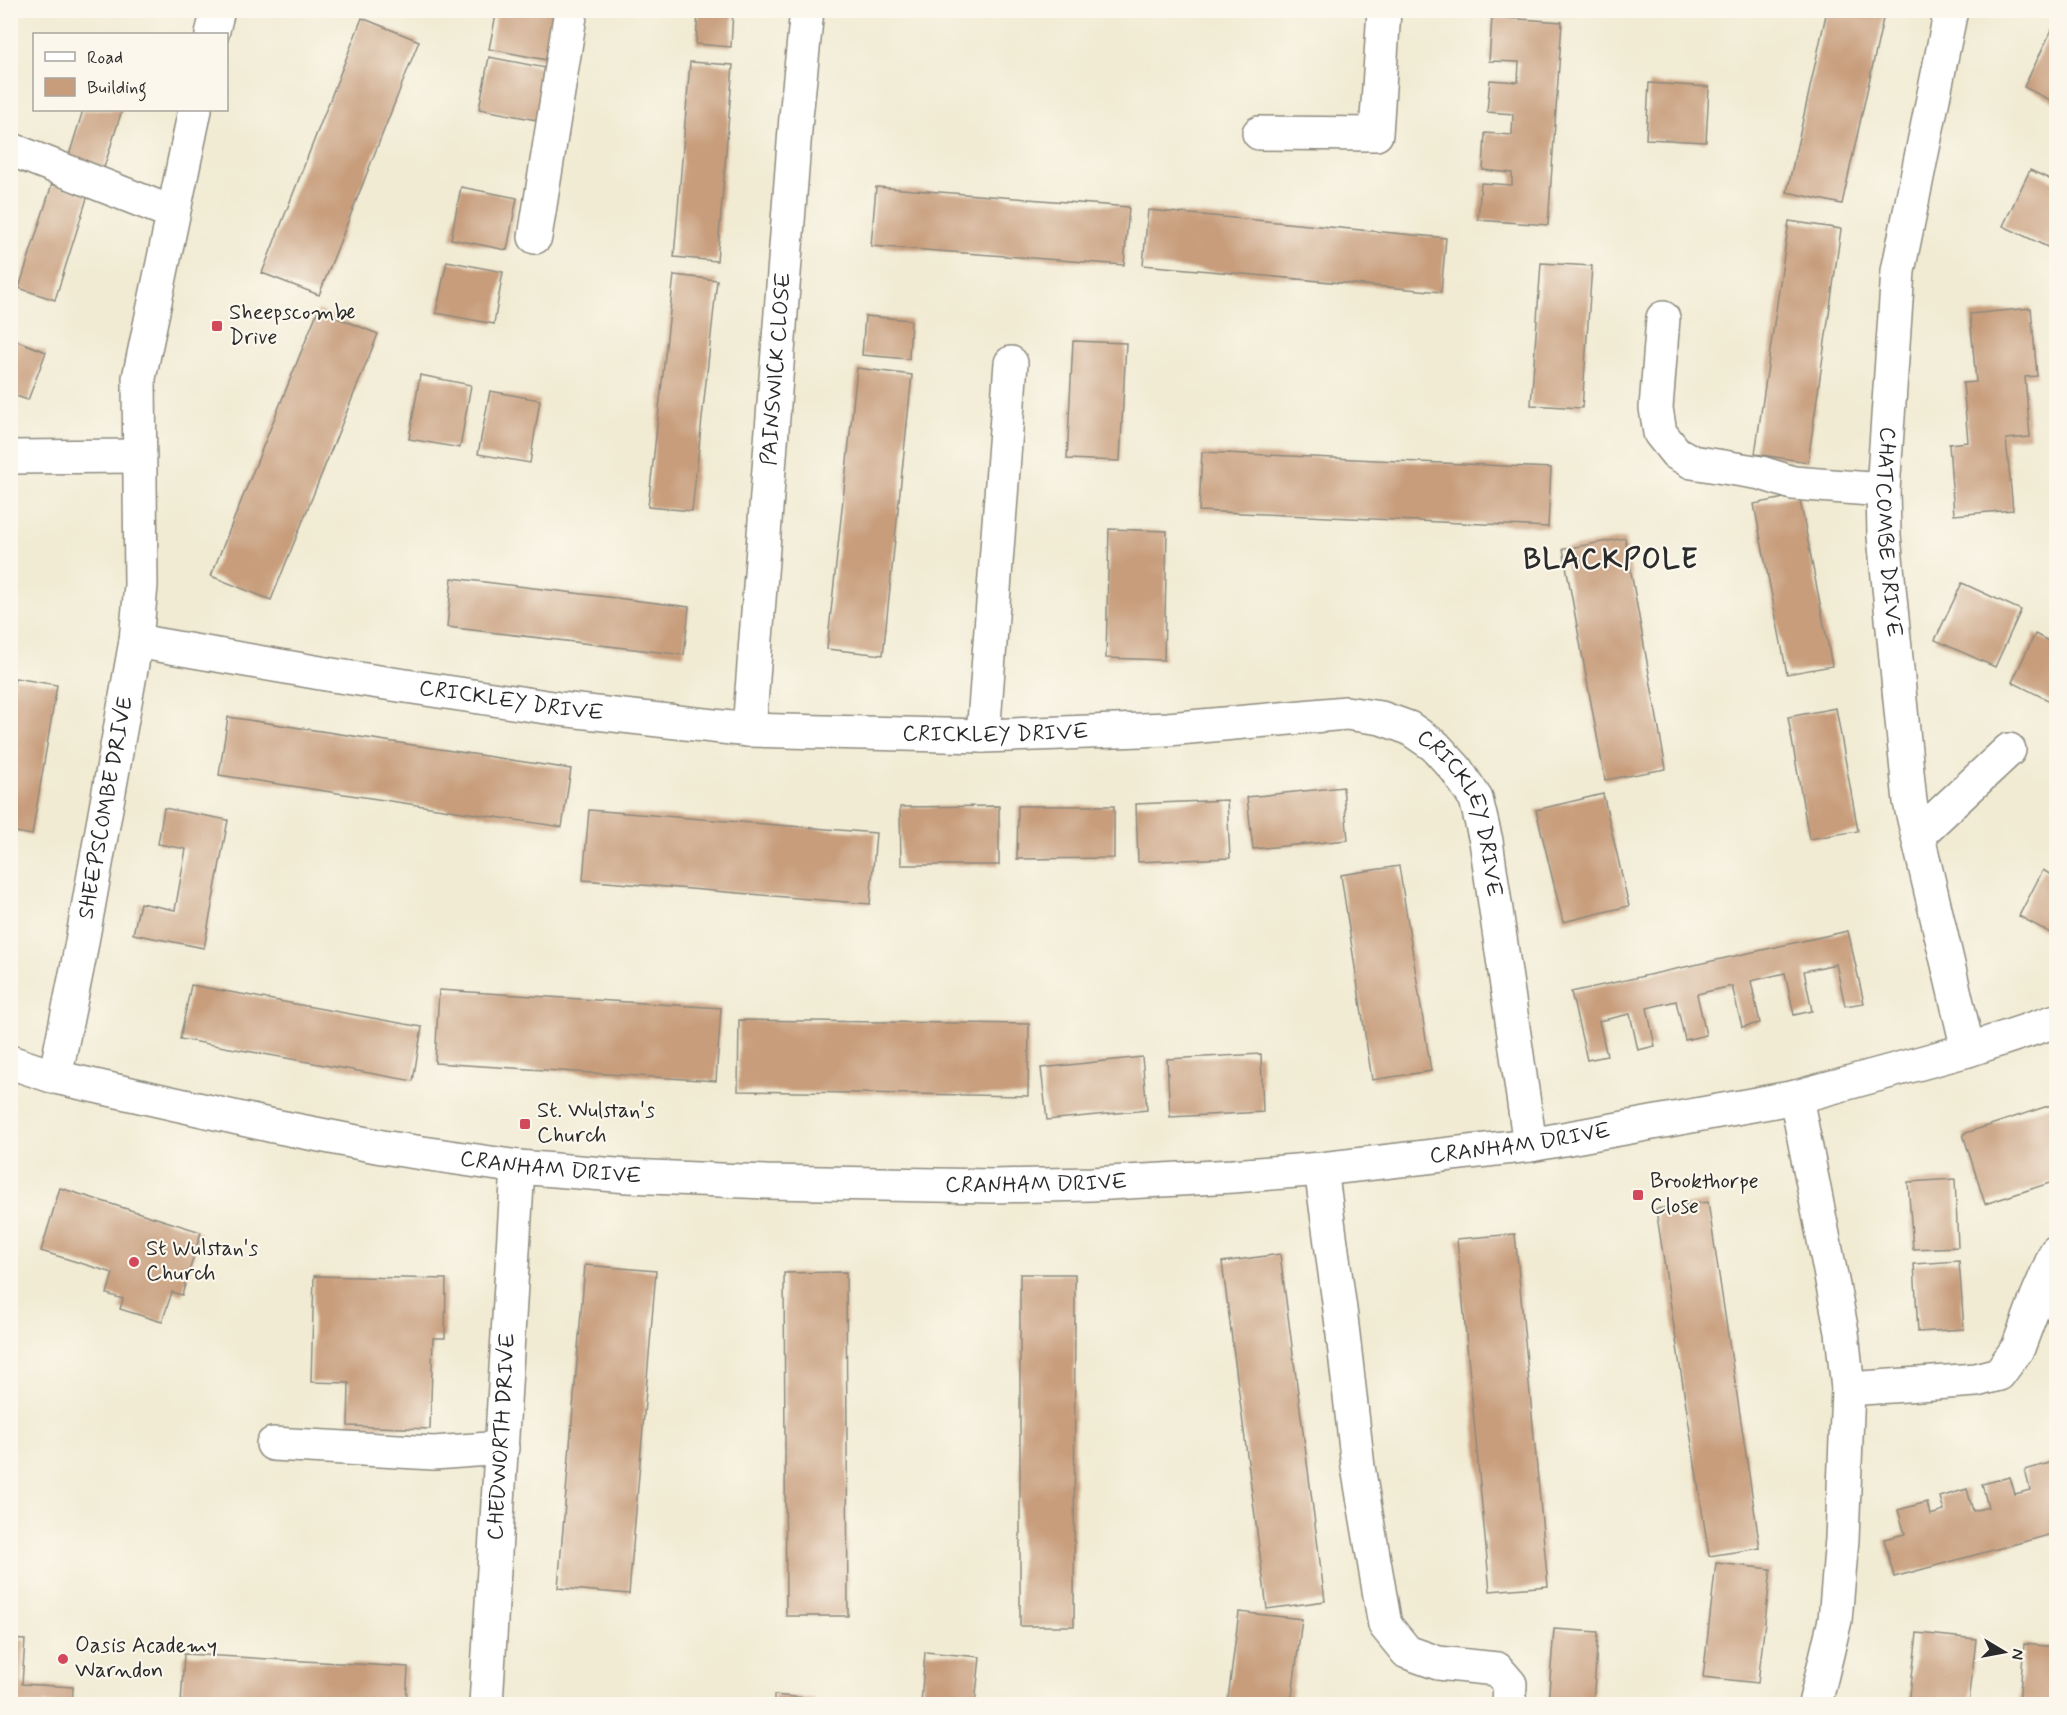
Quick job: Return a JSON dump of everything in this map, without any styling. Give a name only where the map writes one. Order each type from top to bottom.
[{"type":"street","points":[[212,33],[218,10]]},
{"type":"street","points":[[535,237],[572,10]]},
{"type":"street","name":"PAINSWICK CLOSE","points":[[749,730],[796,117],[807,10]]},
{"type":"street","points":[[1259,133],[1376,134],[1384,10]]},
{"type":"street","name":"CHATCOMBE DRIVE","points":[[1951,10],[1898,271],[1883,490],[1884,536],[1910,802],[1968,1050]]},
{"type":"street","name":"SHEEPSCOMBE DRIVE","points":[[55,1077],[78,964],[136,641],[141,585],[139,378],[195,111]]},
{"type":"street","points":[[10,149],[173,213]]},
{"type":"street","points":[[1663,318],[1656,408],[1660,433],[1676,453],[1692,462],[1761,473],[1793,483],[1883,490]]},
{"type":"street","points":[[983,736],[1011,363]]},
{"type":"street","points":[[10,457],[140,456]]},
{"type":"street","name":"CRICKLEY DRIVE","points":[[136,641],[332,675],[560,709],[749,730],[983,736],[1168,729],[1346,713],[1390,721],[1409,728],[1435,746],[1456,769],[1476,799],[1486,841],[1530,1145]]},
{"type":"street","points":[[1918,835],[2009,750]]},
{"type":"street","name":"CRANHAM DRIVE","points":[[10,1062],[55,1077],[269,1125],[518,1167],[628,1176],[766,1182],[993,1186],[1127,1182],[1321,1169],[1530,1145],[1796,1097],[1968,1050],[2056,1021]]},
{"type":"street","points":[[1796,1097],[1842,1332],[1848,1389],[1842,1539],[1835,1620],[1815,1704]]},
{"type":"street","name":"CHEDWORTH DRIVE","points":[[486,1704],[518,1167]]},
{"type":"street","points":[[1321,1169],[1358,1467],[1385,1625],[1407,1652],[1438,1663],[1497,1670],[1510,1684],[1509,1704]]},
{"type":"street","points":[[1848,1389],[1976,1380],[2000,1374],[2018,1348],[2056,1252]]},
{"type":"street","points":[[273,1444],[434,1453],[502,1448]]},
{"type":"building","points":[[497,10],[556,10],[547,60],[489,49]]},
{"type":"building","points":[[698,10],[733,10],[731,47],[696,44]]},
{"type":"building","points":[[1827,10],[1885,10],[1842,204],[1787,192]]},
{"type":"building","points":[[1492,17],[1562,22],[1548,225],[1478,220],[1481,183],[1512,185],[1512,173],[1483,170],[1485,133],[1512,135],[1513,114],[1487,112],[1490,80],[1518,82],[1519,62],[1489,61]]},
{"type":"building","points":[[362,18],[419,41],[319,295],[262,273]]},
{"type":"building","points":[[2056,21],[2056,103],[2024,87]]},
{"type":"building","points":[[489,57],[546,68],[537,120],[479,109]]},
{"type":"building","points":[[690,62],[733,65],[717,261],[674,257]]},
{"type":"building","points":[[1649,83],[1709,87],[1706,142],[1646,139]]},
{"type":"building","points":[[83,111],[122,111],[102,174],[67,162]]},
{"type":"building","points":[[2030,170],[2056,182],[2056,251],[2003,226]]},
{"type":"building","points":[[52,184],[88,195],[55,300],[19,288]]},
{"type":"building","points":[[461,187],[517,198],[507,250],[451,239]]},
{"type":"building","points":[[876,187],[1129,207],[1124,265],[871,246]]},
{"type":"building","points":[[1148,210],[1446,238],[1441,292],[1143,265]]},
{"type":"building","points":[[1789,221],[1841,229],[1808,462],[1755,454]]},
{"type":"building","points":[[447,261],[503,272],[494,324],[436,313]]},
{"type":"building","points":[[1541,263],[1592,266],[1582,408],[1531,405]]},
{"type":"building","points":[[674,275],[717,280],[692,511],[648,507]]},
{"type":"building","points":[[2031,308],[2037,376],[2025,377],[2030,437],[2006,439],[2013,510],[1954,515],[1949,444],[1968,442],[1963,383],[1976,382],[1970,314]]},
{"type":"building","points":[[318,310],[378,334],[271,600],[211,576]]},
{"type":"building","points":[[865,316],[911,320],[909,359],[862,355]]},
{"type":"building","points":[[10,338],[46,352],[28,400],[10,394]]},
{"type":"building","points":[[1073,341],[1126,343],[1120,461],[1067,459]]},
{"type":"building","points":[[857,368],[912,375],[883,655],[827,649]]},
{"type":"building","points":[[420,375],[471,385],[460,448],[409,439]]},
{"type":"building","points":[[490,391],[540,400],[530,463],[478,454]]},
{"type":"building","points":[[1202,452],[1551,468],[1548,527],[1199,511]]},
{"type":"building","points":[[1799,495],[1832,666],[1787,674],[1754,504]]},
{"type":"building","points":[[1109,529],[1167,531],[1164,660],[1106,658]]},
{"type":"building","points":[[1625,538],[1666,769],[1605,780],[1563,549]]},
{"type":"building","points":[[452,578],[689,607],[684,655],[447,627]]},
{"type":"building","points":[[1962,583],[2021,610],[1995,667],[1935,640]]},
{"type":"building","points":[[2035,634],[2056,645],[2056,704],[2012,682]]},
{"type":"building","points":[[15,678],[57,685],[32,835],[10,831],[10,704]]},
{"type":"building","points":[[1836,708],[1858,831],[1809,839],[1788,717]]},
{"type":"building","points":[[228,717],[571,769],[562,827],[219,775]]},
{"type":"building","points":[[1343,787],[1348,840],[1253,849],[1247,797]]},
{"type":"building","points":[[1603,794],[1629,906],[1563,922],[1536,810]]},
{"type":"building","points":[[1227,800],[1230,858],[1138,862],[1136,804]]},
{"type":"building","points":[[999,806],[999,865],[901,865],[900,807]]},
{"type":"building","points":[[1018,806],[1114,806],[1114,858],[1017,859]]},
{"type":"building","points":[[164,808],[228,820],[204,948],[133,934],[140,903],[175,910],[186,849],[158,844]]},
{"type":"building","points":[[589,810],[876,833],[870,904],[583,880]]},
{"type":"building","points":[[1399,866],[1431,1071],[1372,1080],[1341,875]]},
{"type":"building","points":[[2043,870],[2056,878],[2056,936],[2019,916]]},
{"type":"building","points":[[1848,931],[1864,1003],[1845,1006],[1836,964],[1804,971],[1812,1011],[1794,1015],[1785,973],[1751,981],[1760,1023],[1742,1027],[1732,986],[1697,994],[1706,1035],[1685,1040],[1676,1001],[1647,1008],[1655,1046],[1638,1050],[1630,1014],[1599,1021],[1607,1056],[1587,1060],[1571,992]]},
{"type":"building","points":[[191,985],[422,1027],[413,1081],[180,1039]]},
{"type":"building","points":[[439,990],[721,1008],[716,1081],[435,1063]]},
{"type":"building","points":[[739,1020],[1029,1024],[1028,1096],[738,1091]]},
{"type":"building","points":[[1261,1054],[1263,1112],[1170,1117],[1167,1059]]},
{"type":"building","points":[[1142,1057],[1147,1110],[1047,1120],[1041,1068]]},
{"type":"building","points":[[2051,1105],[2056,1122],[2056,1181],[1985,1204],[1963,1134]]},
{"type":"building","points":[[1955,1179],[1958,1247],[1913,1249],[1908,1182]]},
{"type":"building","name":"St Wulstan's Church","points":[[60,1188],[201,1232],[182,1295],[172,1292],[162,1322],[120,1309],[123,1299],[107,1294],[113,1273],[41,1251]]},
{"type":"building","points":[[1708,1202],[1760,1548],[1709,1556],[1656,1209]]},
{"type":"building","points":[[1515,1234],[1548,1586],[1490,1591],[1457,1239]]},
{"type":"building","points":[[1280,1254],[1325,1601],[1267,1609],[1222,1262]]},
{"type":"building","points":[[1959,1261],[1964,1329],[1918,1332],[1914,1264]]},
{"type":"building","points":[[585,1265],[656,1271],[629,1594],[558,1588]]},
{"type":"building","points":[[846,1272],[848,1616],[786,1616],[784,1273]]},
{"type":"building","points":[[1020,1274],[1075,1274],[1074,1626],[1020,1626]]},
{"type":"building","points":[[314,1276],[446,1279],[445,1338],[433,1338],[430,1429],[348,1426],[349,1383],[311,1382]]},
{"type":"building","points":[[2053,1462],[2056,1473],[2056,1533],[1894,1577],[1884,1539],[1905,1534],[1898,1510],[1927,1502],[1930,1515],[1944,1511],[1940,1497],[1967,1489],[1973,1511],[1988,1507],[1982,1484],[2010,1477],[2015,1494],[2030,1490],[2025,1470]]},
{"type":"building","points":[[1716,1563],[1771,1569],[1758,1683],[1703,1677]]},
{"type":"building","points":[[1239,1612],[1302,1619],[1291,1704],[1228,1699]]},
{"type":"building","points":[[1554,1629],[1598,1632],[1593,1704],[1548,1704]]},
{"type":"building","points":[[1917,1633],[1976,1639],[1969,1704],[1909,1704]]},
{"type":"building","points":[[10,1639],[25,1640],[22,1684],[73,1687],[72,1704],[10,1704]]},
{"type":"building","points":[[2024,1644],[2056,1647],[2056,1704],[2019,1704]]},
{"type":"building","points":[[925,1652],[980,1657],[975,1704],[921,1704]]},
{"type":"building","points":[[184,1654],[408,1667],[406,1704],[181,1704]]},
{"type":"building","points":[[774,1695],[814,1699],[813,1704],[774,1704]]},
{"type":"place","name":"Sheepscombe Drive","points":[[217,326]]},
{"type":"place","name":"St. Wulstan's Church","points":[[525,1124]]},
{"type":"place","name":"Brookthorpe Close","points":[[1638,1195]]},
{"type":"place","name":"St Wulstan's Church","points":[[134,1262]]},
{"type":"place","name":"Oasis Academy Warndon","points":[[63,1659]]},
{"type":"district","name":"BLACKPOLE","points":[[1611,560]]}]
